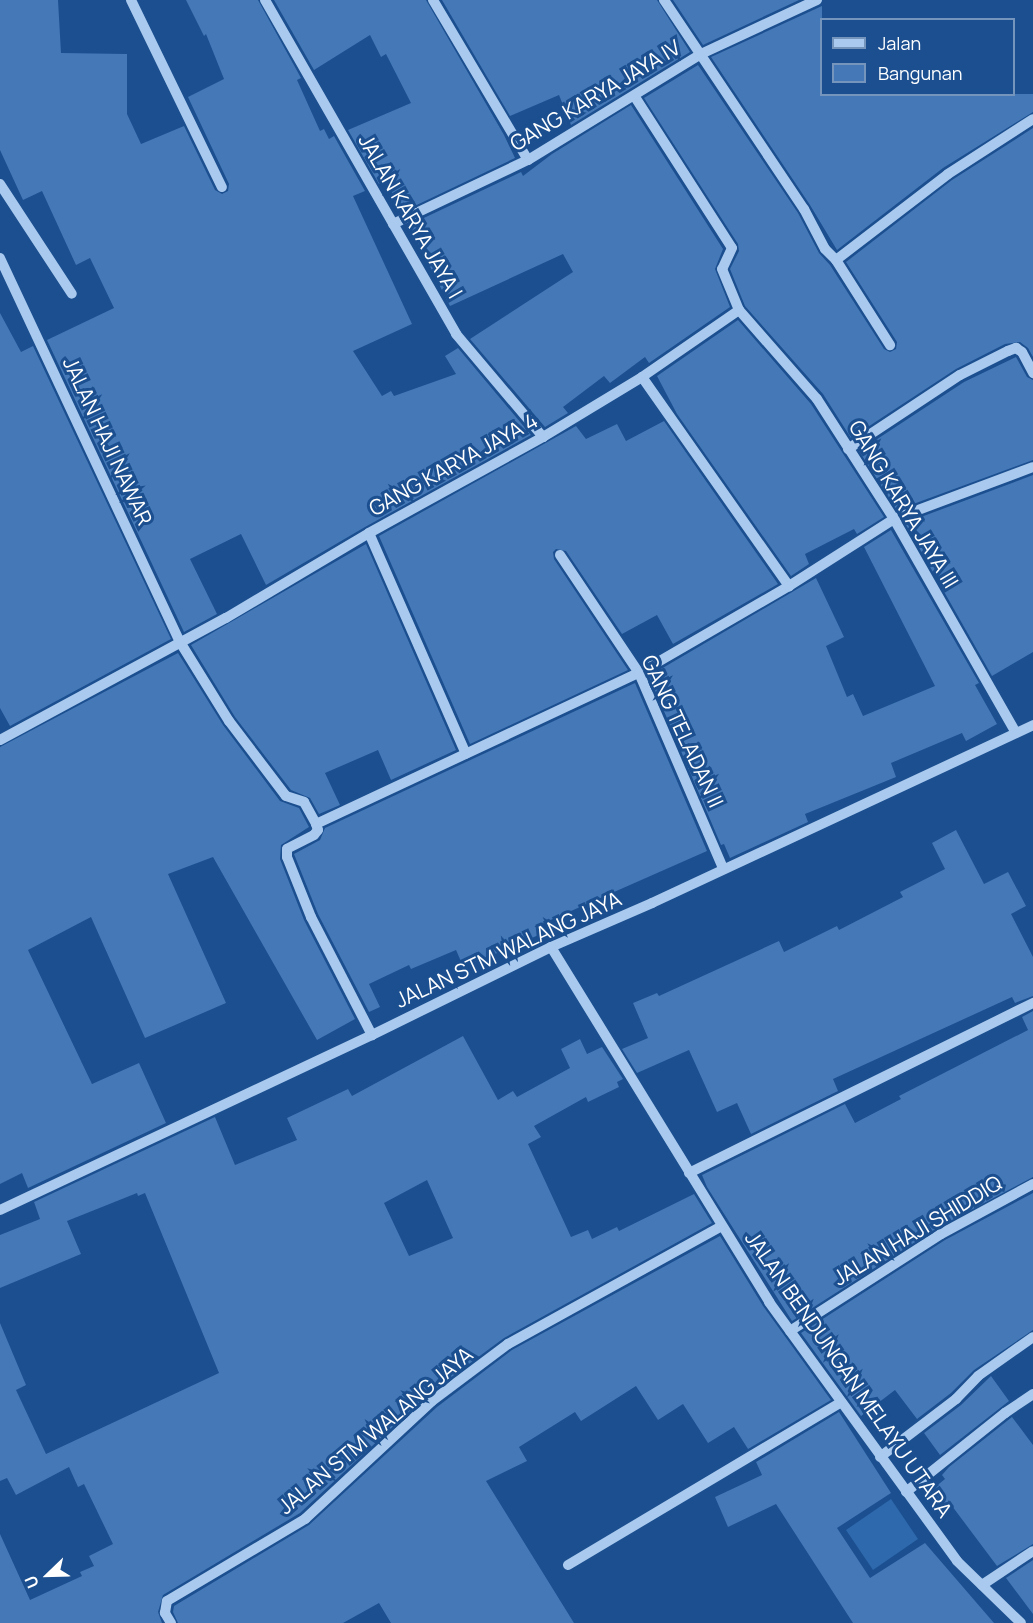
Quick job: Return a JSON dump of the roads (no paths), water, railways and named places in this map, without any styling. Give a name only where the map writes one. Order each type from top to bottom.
[{"type":"street","points":[[131,0],[222,187]]},
{"type":"street","name":"JALAN KARYA JAYA I","points":[[265,0],[456,334],[543,437]]},
{"type":"street","points":[[434,0],[528,160]]},
{"type":"street","points":[[664,0],[804,209],[825,249],[836,260],[890,345]]},
{"type":"street","name":"GANG KARYA JAYA IV","points":[[393,224],[528,160],[702,54],[817,0]]},
{"type":"street","name":"GANG KARYA JAYA III","points":[[634,97],[732,248],[722,269],[739,310],[817,399],[894,519],[1016,732]]},
{"type":"street","points":[[836,260],[948,174],[1033,119]]},
{"type":"street","points":[[0,184],[72,294]]},
{"type":"street","name":"JALAN HAJI NAWAR","points":[[0,258],[180,642],[229,721],[286,796],[304,802],[315,824]]},
{"type":"street","name":"GANG KARYA JAYA 4","points":[[0,740],[226,618],[369,533],[543,437],[642,377],[739,310]]},
{"type":"street","points":[[848,449],[960,375],[1008,351],[1017,348],[1022,352],[1033,372]]},
{"type":"street","points":[[642,377],[789,586]]},
{"type":"street","points":[[372,1035],[310,917],[286,857],[287,849],[314,835],[318,830],[315,824],[639,673],[789,586],[894,519],[1033,467]]},
{"type":"street","points":[[369,533],[466,754]]},
{"type":"street","name":"GANG TELADAN II","points":[[560,555],[639,673],[723,868]]},
{"type":"street","name":"JALAN STM WALANG JAYA","points":[[0,1210],[372,1035],[551,947],[1033,725]]},
{"type":"street","name":"JALAN BENDUNGAN MELAYU UTARA","points":[[551,947],[689,1173],[790,1331],[957,1561],[1021,1623]]},
{"type":"street","points":[[689,1173],[1033,1003]]},
{"type":"street","name":"JALAN HAJI SHIDDIQ","points":[[790,1331],[941,1234],[1033,1184]]},
{"type":"street","name":"JALAN STM WALANG JAYA","points":[[171,1623],[165,1613],[167,1601],[306,1520],[432,1401],[508,1344],[722,1226]]},
{"type":"street","points":[[880,1457],[956,1399],[978,1376],[1033,1337]]},
{"type":"street","points":[[906,1492],[1005,1413],[1033,1394]]},
{"type":"street","points":[[568,1565],[841,1402]]},
{"type":"street","points":[[982,1585],[1033,1551]]}]
